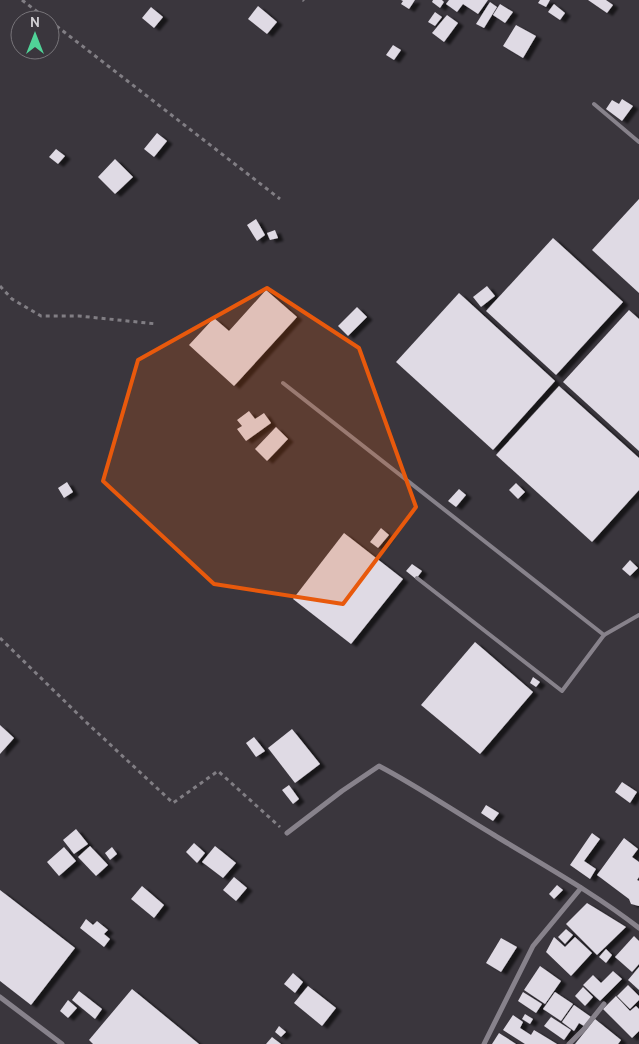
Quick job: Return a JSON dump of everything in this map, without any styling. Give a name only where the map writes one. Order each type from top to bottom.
[{"type":"street","points":[[287,833],[342,791],[379,766],[410,782],[448,808],[581,888],[639,928]]},
{"type":"street","points":[[484,1044],[533,946],[581,888]]},
{"type":"street","points":[[0,997],[62,1044]]},
{"type":"street","points":[[569,1044],[604,1004]]},
{"type":"lane","points":[[594,104],[639,142]]},
{"type":"lane","points":[[283,383],[604,635]]},
{"type":"lane","points":[[418,578],[562,691],[604,635],[639,615]]},
{"type":"path","points":[[22,0],[35,10]]},
{"type":"path","points":[[60,29],[280,199]]},
{"type":"path","points":[[0,286],[12,299],[41,316],[79,316],[156,324]]},
{"type":"path","points":[[0,638],[173,803],[218,771],[287,833]]},
{"type":"highlighted area","points":[[267,288],[359,348],[416,507],[343,604],[214,584],[103,481],[138,360]]},
{"type":"building","points":[[401,0],[415,0],[409,9],[401,4],[403,1]]},
{"type":"building","points":[[433,0],[442,0],[444,2],[440,8],[432,2]]},
{"type":"building","points":[[449,0],[488,0],[478,14],[463,4],[457,12],[446,4]]},
{"type":"building","points":[[540,0],[550,0],[546,7],[538,3]]},
{"type":"building","points":[[588,0],[606,0],[613,5],[607,13]]},
{"type":"building","points":[[490,2],[497,7],[484,28],[476,24]]},
{"type":"building","points":[[500,4],[513,12],[505,23],[493,15]]},
{"type":"building","points":[[554,4],[565,13],[560,20],[548,12]]},
{"type":"building","points":[[258,6],[277,22],[267,34],[248,19]]},
{"type":"building","points":[[151,7],[163,17],[154,28],[142,18]]},
{"type":"building","points":[[435,12],[442,17],[435,26],[428,22]]},
{"type":"building","points":[[447,15],[458,23],[444,42],[432,33]]},
{"type":"building","points":[[516,25],[536,36],[523,58],[503,46]]},
{"type":"building","points":[[393,45],[401,50],[394,60],[386,55]]},
{"type":"building","points":[[622,99],[633,106],[622,121],[606,109],[612,100],[619,104]]},
{"type":"building","points":[[157,133],[167,141],[154,157],[144,149]]},
{"type":"building","points":[[56,149],[65,156],[58,164],[49,157]]},
{"type":"building","points":[[115,159],[133,177],[115,194],[98,177]]},
{"type":"building","points":[[639,199],[639,293],[592,250]]},
{"type":"building","points":[[256,219],[265,235],[257,241],[247,225]]},
{"type":"building","points":[[275,230],[278,238],[270,240],[267,233]]},
{"type":"building","points":[[553,238],[623,302],[556,375],[486,311]]},
{"type":"building","points":[[487,286],[495,296],[481,307],[473,297]]},
{"type":"building","points":[[266,290],[297,317],[234,386],[189,345],[214,318],[229,331]]},
{"type":"building","points":[[459,293],[555,381],[493,450],[396,362]]},
{"type":"building","points":[[357,307],[367,317],[348,336],[338,326]]},
{"type":"building","points":[[629,310],[639,319],[639,451],[563,382]]},
{"type":"building","points":[[559,386],[639,458],[639,490],[592,542],[496,455]]},
{"type":"building","points":[[249,411],[255,419],[264,413],[271,423],[246,441],[237,429],[242,426],[237,420]]},
{"type":"building","points":[[276,427],[288,439],[267,461],[255,449]]},
{"type":"building","points":[[67,482],[73,492],[64,498],[58,488]]},
{"type":"building","points":[[516,483],[525,492],[518,499],[509,490]]},
{"type":"building","points":[[459,489],[466,495],[456,507],[448,501]]},
{"type":"building","points":[[381,528],[389,535],[378,548],[370,542]]},
{"type":"building","points":[[344,533],[403,579],[351,644],[293,599]]},
{"type":"building","points":[[630,560],[638,568],[630,576],[622,569]]},
{"type":"building","points":[[412,564],[422,571],[416,579],[406,571]]},
{"type":"building","points":[[475,642],[533,692],[480,754],[421,705]]},
{"type":"building","points":[[533,677],[540,682],[536,687],[530,683]]},
{"type":"building","points":[[0,725],[14,738],[0,754]]},
{"type":"building","points":[[292,729],[320,764],[295,783],[268,748]]},
{"type":"building","points":[[254,737],[265,751],[256,757],[246,743]]},
{"type":"building","points":[[622,782],[637,792],[630,803],[615,792]]},
{"type":"building","points":[[289,785],[299,799],[293,804],[282,790]]},
{"type":"building","points":[[486,805],[499,813],[493,821],[481,813]]},
{"type":"building","points":[[76,829],[88,844],[74,854],[63,840]]},
{"type":"building","points":[[592,833],[600,839],[584,861],[596,869],[590,879],[570,865]]},
{"type":"building","points":[[624,838],[638,849],[632,857],[639,862],[639,877],[637,880],[639,881],[639,906],[631,904],[629,899],[597,875]]},
{"type":"building","points":[[194,843],[205,853],[197,863],[186,852]]},
{"type":"building","points":[[90,846],[108,865],[96,876],[78,857]]},
{"type":"building","points":[[215,846],[236,863],[223,878],[202,862]]},
{"type":"building","points":[[64,847],[76,861],[59,876],[47,862]]},
{"type":"building","points":[[112,847],[117,854],[110,860],[105,853]]},
{"type":"building","points":[[234,877],[247,888],[236,901],[223,890]]},
{"type":"building","points":[[557,885],[563,890],[554,899],[549,894]]},
{"type":"building","points":[[142,886],[164,905],[154,918],[131,899]]},
{"type":"building","points":[[0,890],[75,948],[31,1005],[0,981]]},
{"type":"building","points":[[587,903],[626,927],[597,955],[566,924]]},
{"type":"building","points":[[86,919],[93,925],[97,921],[108,930],[104,934],[110,939],[104,947],[80,928]]},
{"type":"building","points":[[566,929],[573,935],[565,944],[558,937]]},
{"type":"building","points":[[634,936],[639,941],[639,964],[632,972],[615,957]]},
{"type":"building","points":[[554,937],[565,947],[575,937],[592,953],[571,976],[546,952]]},
{"type":"building","points":[[501,938],[517,947],[501,972],[486,963]]},
{"type":"building","points":[[606,949],[612,955],[606,963],[599,957]]},
{"type":"building","points":[[540,966],[561,981],[545,1004],[524,990]]},
{"type":"building","points":[[639,967],[639,990],[628,980]]},
{"type":"building","points":[[613,971],[622,979],[600,1001],[583,985],[593,975],[601,983]]},
{"type":"building","points":[[293,973],[303,982],[295,993],[284,984]]},
{"type":"building","points":[[628,985],[639,996],[639,1000],[630,1009],[617,996]]},
{"type":"building","points":[[308,986],[336,1008],[322,1026],[294,1003]]},
{"type":"building","points":[[583,987],[593,997],[585,1006],[575,996]]},
{"type":"building","points":[[132,989],[199,1044],[93,1044],[89,1040]]},
{"type":"building","points":[[79,991],[102,1009],[95,1019],[72,1000]]},
{"type":"building","points":[[523,992],[542,1004],[536,1013],[518,1001]]},
{"type":"building","points":[[555,992],[573,1004],[561,1021],[543,1009]]},
{"type":"building","points":[[616,996],[630,1011],[636,1006],[639,1009],[639,1031],[632,1038],[603,1009]]},
{"type":"building","points":[[68,1000],[77,1008],[68,1018],[60,1011]]},
{"type":"building","points":[[574,1005],[591,1017],[584,1026],[579,1023],[574,1031],[562,1022]]},
{"type":"building","points":[[525,1014],[533,1019],[530,1024],[522,1019]]},
{"type":"building","points":[[513,1015],[523,1022],[520,1028],[531,1035],[534,1030],[557,1044],[525,1044],[503,1030]]},
{"type":"building","points":[[551,1017],[571,1030],[564,1040],[544,1026]]},
{"type":"building","points":[[595,1019],[621,1040],[618,1044],[575,1044]]},
{"type":"building","points":[[279,1026],[286,1032],[281,1037],[275,1032]]},
{"type":"building","points":[[499,1033],[516,1044],[492,1044]]},
{"type":"building","points":[[272,1037],[281,1044],[266,1044]]}]
